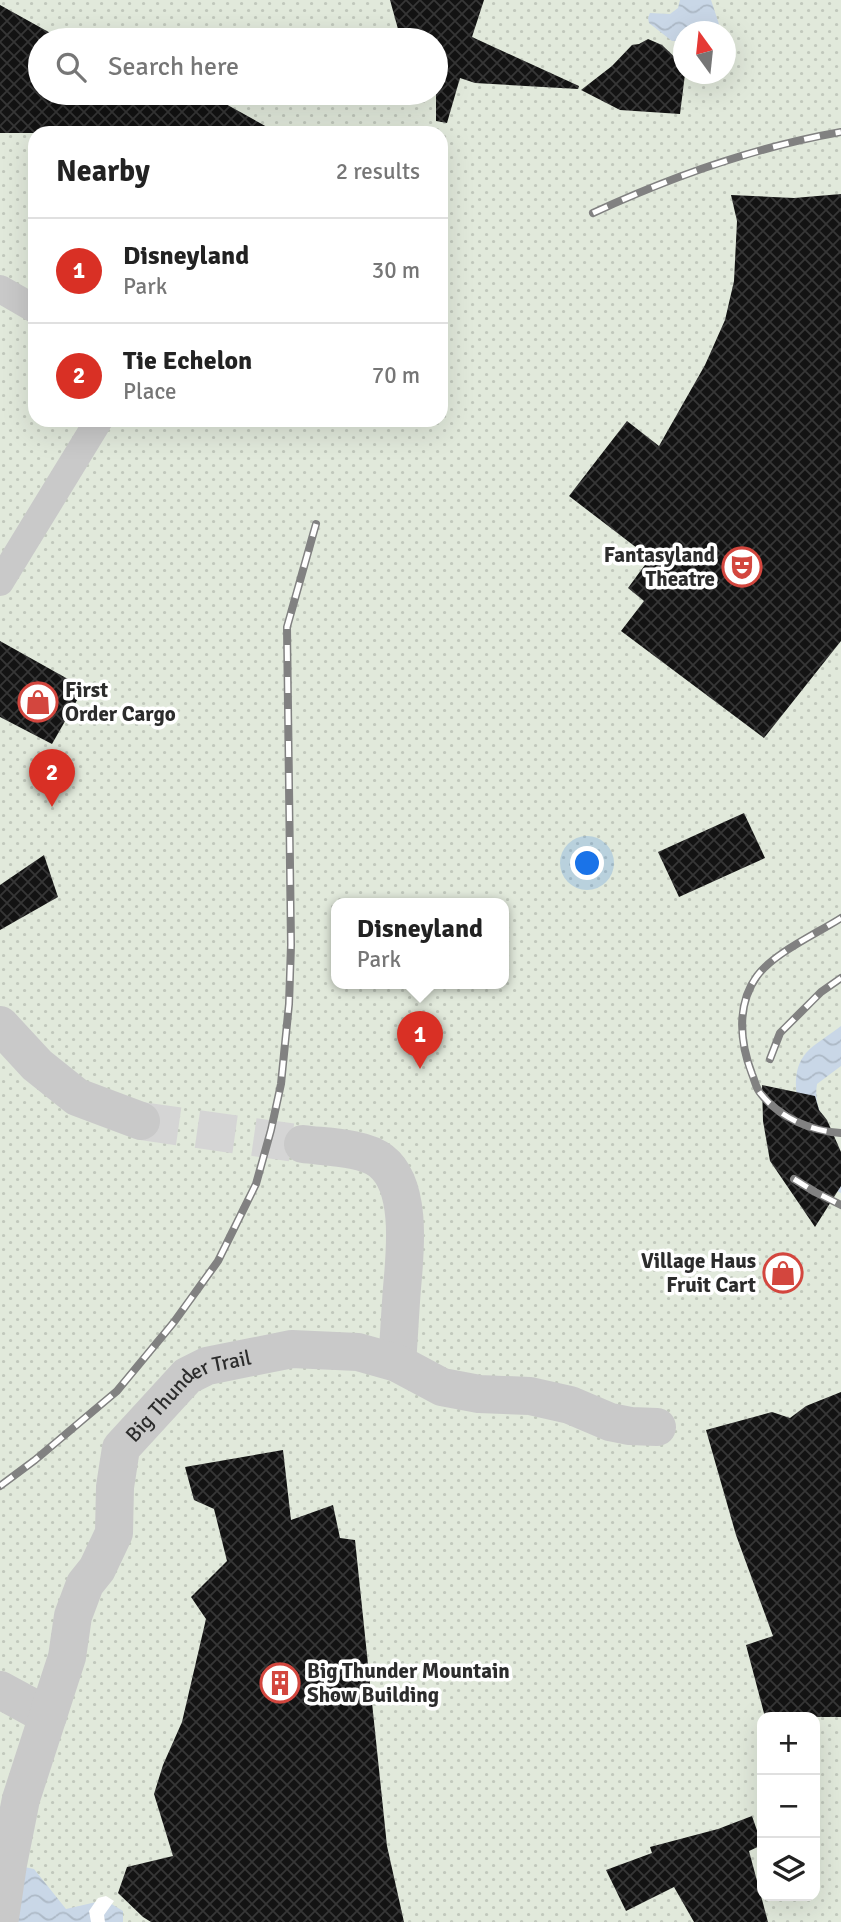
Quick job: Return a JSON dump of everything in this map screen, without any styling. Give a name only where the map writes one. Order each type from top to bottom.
[{"type":"street","points":[[0,1024],[37,1065],[77,1097],[141,1121]]},
{"type":"street","points":[[303,1144],[362,1152],[381,1160],[395,1178],[402,1203],[406,1247],[397,1363]]},
{"type":"street","name":"Big Thunder Trail","points":[[0,1918],[21,1799],[68,1657],[73,1616],[85,1584],[97,1569],[114,1533],[115,1487],[121,1448],[187,1376],[207,1366],[292,1349],[358,1352],[397,1363],[442,1387],[480,1394],[530,1396],[570,1405],[610,1422],[657,1427]]},
{"type":"street","points":[[0,1690],[48,1716]]},
{"type":"lane","points":[[0,289],[28,305]]},
{"type":"lane","points":[[0,582],[95,427]]},
{"type":"shaded area","points":[[0,0],[841,0],[841,1922],[0,1922]]},
{"type":"water","points":[[680,0],[711,0],[718,21],[673,21],[672,41],[649,23],[648,18],[650,13],[670,14],[678,8]]},
{"type":"water","points":[[841,1026],[841,1066],[817,1084],[816,1094],[820,1112],[840,1153],[841,1193],[837,1191],[812,1142],[798,1103],[796,1085],[798,1068],[806,1053]]},
{"type":"water","points":[[0,1862],[34,1869],[66,1909],[105,1900],[123,1911],[123,1922],[0,1922]]},
{"type":"pier","points":[[106,1896],[114,1901],[104,1915],[105,1922],[91,1922],[89,1911],[98,1898]]},
{"type":"building","points":[[390,0],[484,0],[472,37],[579,86],[578,89],[475,83],[460,78],[447,123],[436,121],[436,105],[448,105],[448,28],[398,28]]},
{"type":"building","points":[[0,5],[41,28],[28,28],[28,105],[228,105],[265,126],[28,126],[28,133],[0,133]]},
{"type":"building","points":[[648,39],[662,45],[673,55],[673,84],[684,84],[680,114],[620,110],[581,90],[612,66],[632,45]]},
{"type":"building","points":[[841,194],[841,641],[764,738],[621,631],[644,601],[628,588],[650,558],[569,496],[627,421],[659,446],[705,365],[725,320],[734,281],[737,221],[731,195],[794,198]]},
{"type":"building","name":"First Order Cargo","points":[[0,641],[84,688],[52,744],[0,717]]},
{"type":"building","points":[[744,813],[765,858],[679,897],[658,852]]},
{"type":"building","points":[[44,855],[58,897],[0,930],[0,885]]},
{"type":"building","points":[[762,1085],[815,1096],[819,1110],[827,1120],[841,1152],[841,1186],[815,1227],[770,1161],[763,1121]]},
{"type":"building","points":[[841,1392],[841,1717],[820,1717],[820,1712],[764,1712],[746,1645],[773,1636],[736,1535],[706,1430],[772,1412],[790,1418],[806,1406]]},
{"type":"building","name":"Big Thunder Mountain Show Building","points":[[283,1450],[291,1520],[333,1505],[340,1538],[355,1540],[387,1846],[404,1922],[151,1922],[118,1893],[127,1867],[173,1856],[154,1794],[163,1765],[182,1722],[206,1619],[191,1597],[227,1561],[214,1509],[194,1500],[185,1467]]},
{"type":"building","points":[[752,1816],[757,1830],[757,1847],[749,1851],[757,1881],[757,1901],[762,1901],[768,1922],[694,1922],[674,1887],[626,1911],[606,1870],[652,1853],[650,1847],[718,1829]]},
{"type":"tunnel","points":[[141,1121],[303,1144]]},
{"type":"railway","points":[[593,213],[714,165],[777,146],[841,132]]},
{"type":"railway","points":[[0,1486],[117,1391],[174,1322],[218,1261],[256,1184],[281,1084],[289,1004],[291,945],[287,627],[316,524]]},
{"type":"railway","points":[[841,918],[784,952],[764,968],[750,987],[742,1024],[745,1050],[758,1090],[777,1110],[797,1122],[841,1133]]},
{"type":"railway","points":[[770,1059],[780,1033],[821,992],[841,978]]},
{"type":"railway","points":[[794,1179],[841,1205]]},
{"type":"place","name":"Fantasyland Theatre","points":[[742,567]]},
{"type":"place","name":"First Order Cargo","points":[[38,702]]},
{"type":"place","name":"Tie Echelon","points":[[52,807]]},
{"type":"place","name":"Disneyland","points":[[420,1069]]},
{"type":"place","name":"Village Haus Fruit Cart","points":[[783,1273]]},
{"type":"place","name":"Big Thunder Mountain Show Building","points":[[280,1683]]}]
